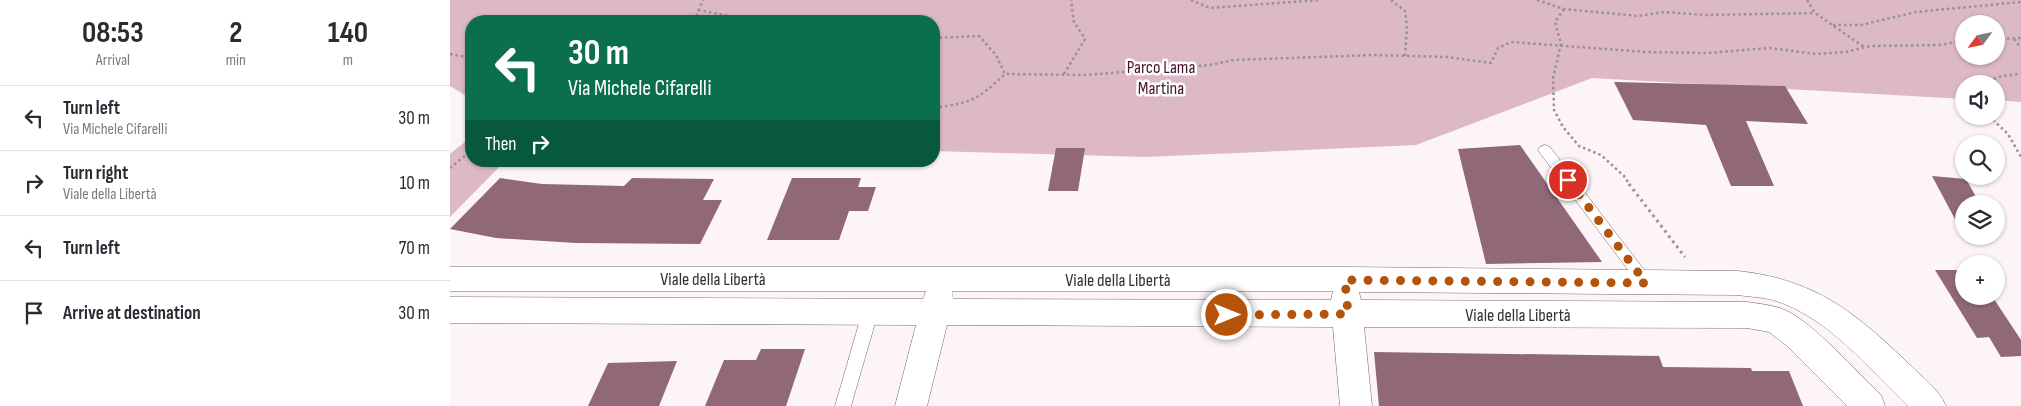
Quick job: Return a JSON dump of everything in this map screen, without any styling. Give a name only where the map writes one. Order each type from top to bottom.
[{"type":"street","name":"Viale della Libertà","points":[[450,279],[1345,280],[1738,283],[1786,291],[1820,308],[1850,331],[1930,406]]},
{"type":"street","points":[[912,406],[944,279]]},
{"type":"street","points":[[1345,280],[1356,406]]},
{"type":"street","points":[[1786,291],[1776,320],[1797,335],[1869,406]]},
{"type":"street","name":"Viale della Libertà","points":[[450,310],[1747,315],[1776,320]]},
{"type":"lane","points":[[1545,150],[1646,283]]},
{"type":"lane","points":[[843,406],[870,313]]},
{"type":"path","points":[[696,15],[703,0]]},
{"type":"path","points":[[1064,74],[1085,39],[1074,22],[1071,0]]},
{"type":"path","points":[[1191,0],[1210,8],[1300,3],[1320,0]]},
{"type":"path","points":[[1391,0],[1406,12],[1405,56]]},
{"type":"path","points":[[1537,0],[1564,9],[1638,16],[1664,12],[1706,15],[1815,13]]},
{"type":"path","points":[[1807,0],[1815,13],[1864,47]]},
{"type":"path","points":[[1832,25],[1862,25],[1916,12],[2021,2]]},
{"type":"path","points":[[1564,9],[1555,22],[1561,44],[1553,78],[1552,95],[1554,110],[1562,127],[1579,146],[1601,155],[1624,176],[1644,206],[1707,284]]},
{"type":"path","points":[[698,10],[724,15]]},
{"type":"path","points":[[940,38],[979,36],[996,55],[1005,74]]},
{"type":"path","points":[[2005,39],[2021,38]]},
{"type":"path","points":[[2014,39],[2021,48]]},
{"type":"path","points":[[940,107],[964,103],[980,97],[1005,74],[1086,75],[1210,66],[1234,60],[1290,57],[1447,57],[1491,63],[1498,48],[1511,42],[1561,44],[1615,50],[1690,53],[1740,52],[1770,48],[1816,54],[1846,52],[1864,47],[1941,45],[1955,42]]},
{"type":"path","points":[[450,54],[465,57]]},
{"type":"path","points":[[2005,76],[2021,74]]},
{"type":"path","points":[[1998,125],[2008,134],[2021,157]]},
{"type":"path","points":[[450,168],[465,156]]},
{"type":"green space","name":"Parco Lama Martina","points":[[450,0],[2021,0],[2021,102],[2005,101],[2005,75],[1955,75],[1955,98],[1592,78],[1416,145],[1145,157],[940,151],[940,15],[465,15],[465,95],[450,86]]},
{"type":"green space","points":[[465,142],[465,167],[499,167],[450,217],[450,154]]},
{"type":"building","points":[[1614,82],[1785,86],[1808,124],[1746,121],[1774,186],[1731,186],[1706,125],[1633,120]]},
{"type":"building","points":[[1520,145],[1602,262],[1486,264],[1458,149]]},
{"type":"building","points":[[1056,148],[1085,148],[1078,191],[1048,191]]},
{"type":"building","points":[[1932,176],[1955,178],[1955,185],[1969,185],[1975,195],[1955,195],[1955,219]]},
{"type":"building","points":[[500,178],[542,184],[624,186],[632,178],[714,179],[703,200],[722,200],[700,244],[576,243],[496,238],[450,229]]},
{"type":"building","points":[[792,178],[861,178],[858,187],[876,187],[868,211],[849,211],[839,240],[767,240]]},
{"type":"building","points":[[1935,270],[1955,270],[1955,302]]},
{"type":"building","points":[[1957,305],[1998,305],[2021,340],[2021,356],[2001,357],[1989,337],[1977,338]]},
{"type":"building","points":[[761,349],[805,349],[786,406],[705,406],[724,360],[756,360]]},
{"type":"building","points":[[1374,352],[1659,356],[1663,367],[1751,368],[1752,371],[1789,371],[1803,406],[1379,406]]},
{"type":"building","points":[[677,361],[659,406],[588,406],[608,363]]},
{"type":"route","points":[[1227,315],[1348,314],[1345,280],[1646,283],[1568,180]]}]
